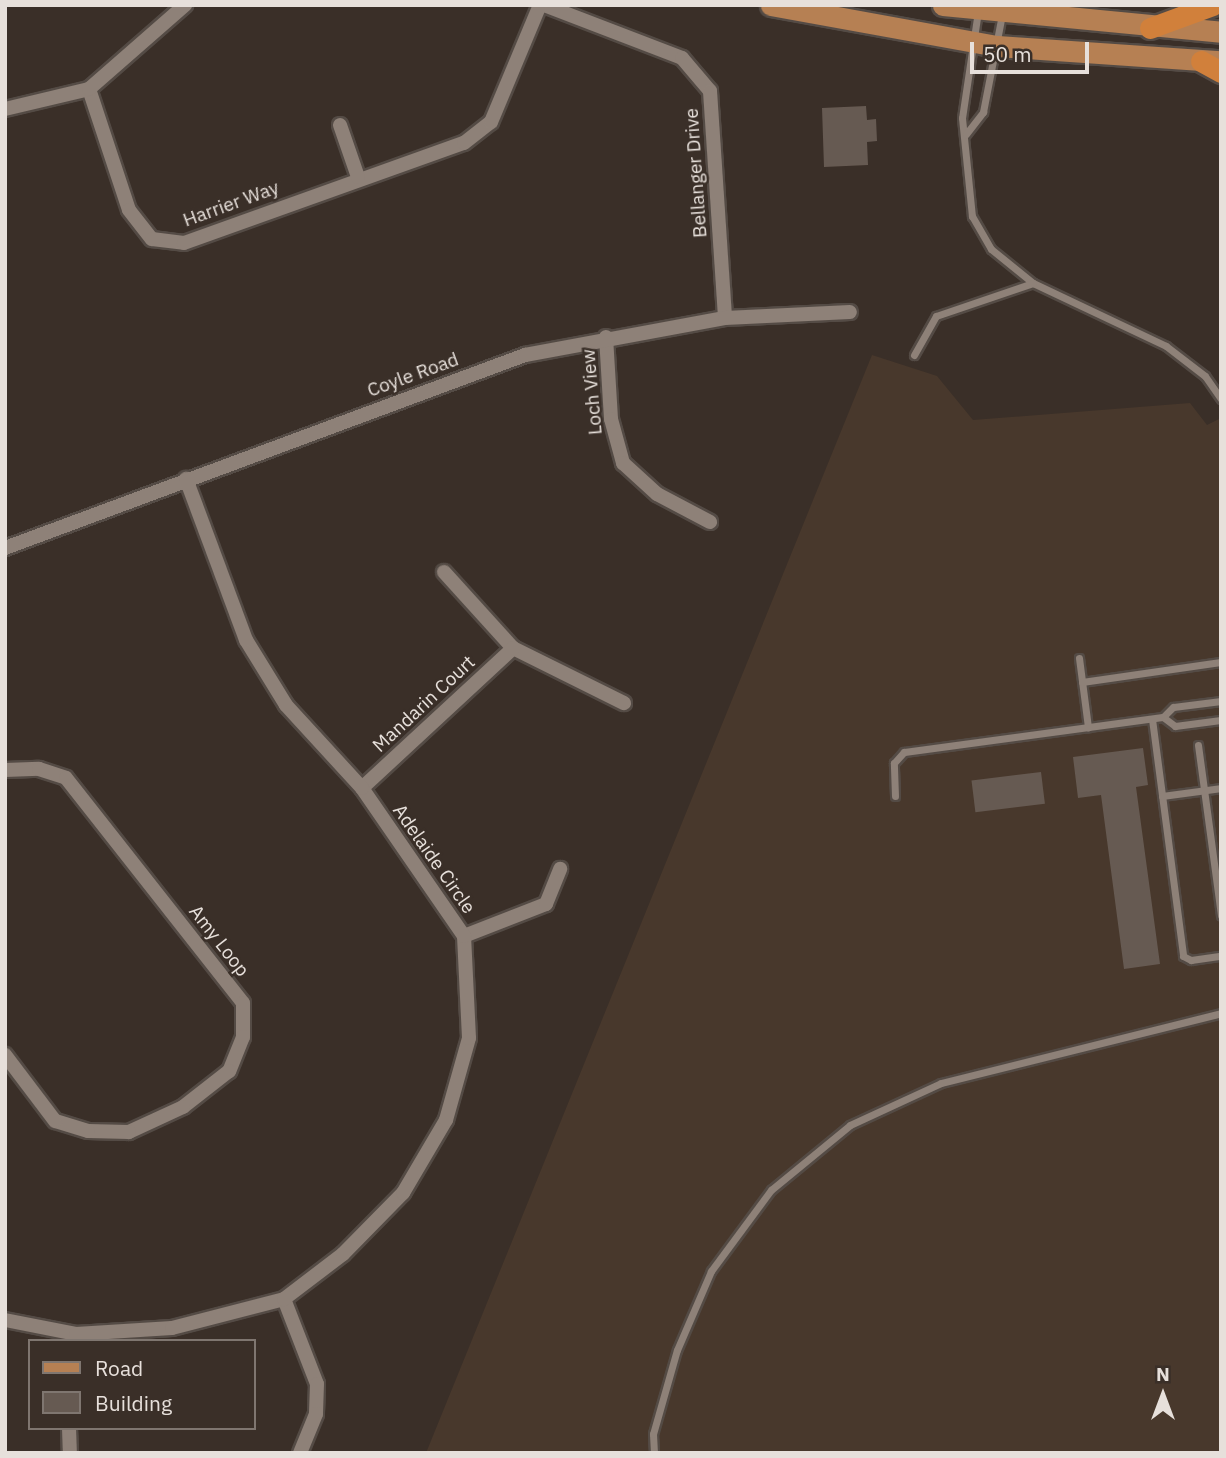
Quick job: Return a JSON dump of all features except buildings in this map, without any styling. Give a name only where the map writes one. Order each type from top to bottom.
[{"type":"highway","points":[[1150,28],[1213,5]]},
{"type":"highway","points":[[1211,61],[1221,72]]},
{"type":"main road","points":[[771,5],[973,43],[1211,61]]},
{"type":"main road","points":[[943,5],[1002,15],[1221,32]]},
{"type":"street","points":[[5,109],[89,89],[185,5]]},
{"type":"street","name":"Harrier Way","points":[[89,89],[129,210],[152,239],[184,243],[358,177],[464,143],[491,122],[542,5]]},
{"type":"street","name":"Bellanger Drive","points":[[542,5],[682,58],[710,91],[725,318]]},
{"type":"street","points":[[340,125],[358,177]]},
{"type":"street","name":"Coyle Road","points":[[5,548],[525,355],[606,337],[725,318],[850,312]]},
{"type":"street","name":"Loch View","points":[[606,337],[611,419],[623,463],[657,494],[710,522]]},
{"type":"street","name":"Adelaide Circle","points":[[5,1320],[75,1337],[172,1328],[284,1299],[343,1254],[403,1193],[446,1120],[470,1038],[464,936],[362,788],[286,705],[246,640],[186,479]]},
{"type":"street","points":[[444,572],[513,648],[624,704]]},
{"type":"street","name":"Mandarin Court","points":[[362,788],[513,648]]},
{"type":"street","name":"Amy Loop","points":[[5,770],[39,769],[66,778],[243,1003],[243,1037],[229,1071],[183,1107],[129,1132],[88,1131],[55,1121],[5,1055]]},
{"type":"street","points":[[464,936],[547,904],[560,869]]},
{"type":"street","points":[[284,1299],[317,1384],[316,1414],[300,1453]]},
{"type":"street","points":[[69,1430],[70,1453]]},
{"type":"lane","points":[[978,11],[962,118],[966,134],[972,216],[991,248],[1033,283],[1166,346],[1205,376],[1221,400]]},
{"type":"lane","points":[[966,134],[982,112],[1002,15]]},
{"type":"lane","points":[[914,355],[936,316],[1033,283]]},
{"type":"lane","points":[[1079,658],[1088,727]]},
{"type":"lane","points":[[1083,682],[1221,662]]},
{"type":"lane","points":[[895,796],[894,763],[904,752],[1152,719],[1163,717],[1173,707],[1221,701]]},
{"type":"lane","points":[[1163,717],[1175,726],[1221,720]]},
{"type":"lane","points":[[1152,719],[1183,956],[1191,960],[1221,956]]},
{"type":"lane","points":[[1198,745],[1221,915]]},
{"type":"lane","points":[[1162,796],[1221,788]]},
{"type":"lane","points":[[654,1453],[653,1434],[677,1350],[711,1271],[771,1191],[850,1125],[940,1083],[1221,1013]]},
{"type":"shaded area","points":[[872,355],[937,376],[973,420],[1190,403],[1207,425],[1221,418],[1221,1453],[426,1453]]}]
